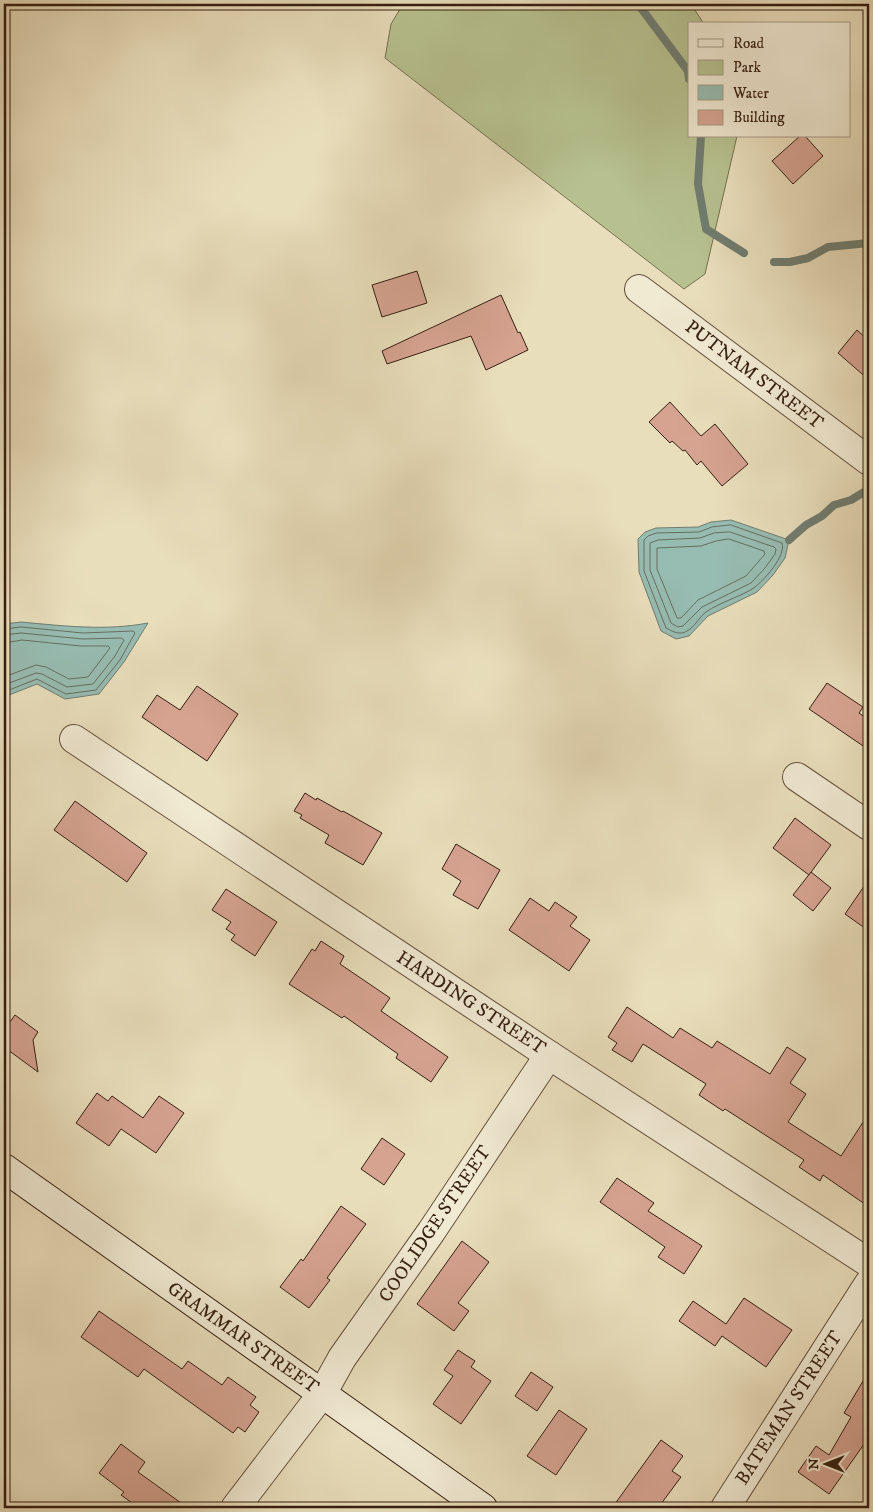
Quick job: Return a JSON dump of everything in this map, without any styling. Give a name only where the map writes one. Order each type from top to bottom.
[{"type":"street","name":"PUTNAM STREET","points":[[638,289],[869,461]]},
{"type":"street","name":"HARDING STREET","points":[[74,739],[549,1055],[869,1263]]},
{"type":"street","points":[[797,777],[869,826]]},
{"type":"street","name":"COOLIDGE STREET","points":[[235,1508],[322,1394],[342,1358],[431,1232],[549,1055]]},
{"type":"street","name":"GRAMMAR STREET","points":[[4,1168],[483,1508]]},
{"type":"street","name":"BATEMAN STREET","points":[[725,1508],[869,1283]]},
{"type":"green space","points":[[403,4],[691,4],[703,22],[688,22],[688,138],[737,138],[705,274],[684,289],[385,58],[391,24]]},
{"type":"water","points":[[731,520],[789,540],[785,558],[773,575],[757,592],[708,616],[689,636],[676,639],[661,631],[639,572],[638,539],[645,532],[656,528],[698,527],[711,522]]},
{"type":"water","points":[[21,622],[101,627],[148,623],[124,662],[99,694],[65,699],[37,684],[4,697],[4,624]]},
{"type":"building","points":[[798,138],[807,138],[823,156],[793,184],[772,161]]},
{"type":"building","points":[[417,271],[427,303],[382,317],[372,285]]},
{"type":"building","points":[[501,295],[528,350],[486,370],[471,336],[387,364],[382,351]]},
{"type":"building","points":[[857,330],[869,341],[869,380],[838,353]]},
{"type":"building","points":[[670,402],[701,436],[715,424],[748,464],[722,486],[701,461],[697,465],[685,450],[683,451],[672,441],[670,443],[649,422]]},
{"type":"building","points":[[827,683],[863,707],[859,713],[869,720],[869,750],[809,709]]},
{"type":"building","points":[[197,686],[238,714],[207,761],[142,717],[157,695],[180,710]]},
{"type":"building","points":[[305,793],[316,800],[317,798],[343,811],[382,833],[363,865],[325,843],[329,835],[300,818],[302,815],[294,811]]},
{"type":"building","points":[[75,801],[147,853],[127,882],[54,830]]},
{"type":"building","points":[[795,818],[831,845],[809,875],[773,848]]},
{"type":"building","points":[[456,844],[500,870],[478,909],[453,895],[461,881],[442,869]]},
{"type":"building","points":[[811,872],[831,888],[813,911],[793,895]]},
{"type":"building","points":[[869,879],[869,931],[845,914]]},
{"type":"building","points":[[226,889],[277,922],[255,956],[231,940],[235,935],[226,929],[231,922],[212,910]]},
{"type":"building","points":[[530,898],[549,911],[555,902],[577,917],[570,926],[590,940],[569,971],[509,930]]},
{"type":"building","points":[[321,941],[344,956],[340,964],[390,998],[381,1011],[448,1057],[431,1082],[396,1058],[398,1054],[344,1016],[342,1018],[289,984],[312,949],[315,951]]},
{"type":"building","points":[[627,1007],[673,1038],[680,1028],[712,1048],[717,1041],[770,1074],[787,1047],[806,1059],[790,1083],[806,1094],[788,1122],[841,1156],[869,1113],[869,1207],[823,1175],[820,1181],[799,1167],[804,1160],[725,1109],[723,1111],[699,1095],[706,1084],[643,1044],[632,1062],[612,1050],[617,1043],[608,1037]]},
{"type":"building","points":[[15,1015],[38,1032],[33,1040],[38,1072],[4,1047],[4,1030]]},
{"type":"building","points":[[97,1093],[108,1101],[112,1096],[143,1118],[159,1096],[184,1113],[156,1153],[121,1129],[109,1146],[76,1123]]},
{"type":"building","points":[[382,1138],[405,1154],[384,1185],[361,1169]]},
{"type":"building","points":[[617,1178],[654,1203],[648,1211],[702,1246],[684,1274],[658,1257],[665,1247],[600,1202]]},
{"type":"building","points":[[341,1206],[366,1224],[327,1278],[330,1280],[309,1308],[280,1287],[301,1259],[303,1261]]},
{"type":"building","points":[[462,1241],[489,1262],[458,1303],[469,1311],[454,1331],[417,1304]]},
{"type":"building","points":[[744,1298],[792,1330],[766,1367],[722,1336],[715,1346],[679,1321],[693,1301],[726,1324]]},
{"type":"building","points":[[99,1311],[182,1369],[188,1361],[222,1385],[228,1377],[256,1397],[250,1405],[259,1412],[245,1432],[238,1427],[233,1433],[144,1369],[138,1377],[81,1337]]},
{"type":"building","points":[[458,1350],[475,1361],[471,1367],[491,1381],[461,1424],[433,1404],[453,1376],[444,1370]]},
{"type":"building","points":[[869,1371],[869,1437],[829,1494],[798,1472],[816,1446],[829,1455],[851,1417],[844,1413]]},
{"type":"building","points":[[531,1372],[553,1387],[537,1411],[515,1396]]},
{"type":"building","points":[[559,1410],[587,1429],[556,1475],[527,1456]]},
{"type":"building","points":[[661,1440],[683,1456],[672,1471],[681,1477],[658,1508],[612,1508]]},
{"type":"building","points":[[121,1444],[145,1462],[138,1472],[188,1508],[139,1508],[121,1495],[124,1492],[99,1473]]},
{"type":"waterway","points":[[638,4],[688,71]]},
{"type":"waterway","points":[[701,138],[698,184],[706,229],[744,253]]},
{"type":"waterway","points":[[774,262],[790,262],[808,258],[828,247],[869,243]]},
{"type":"waterway","points":[[789,540],[834,505],[851,500],[864,492],[869,493]]}]
